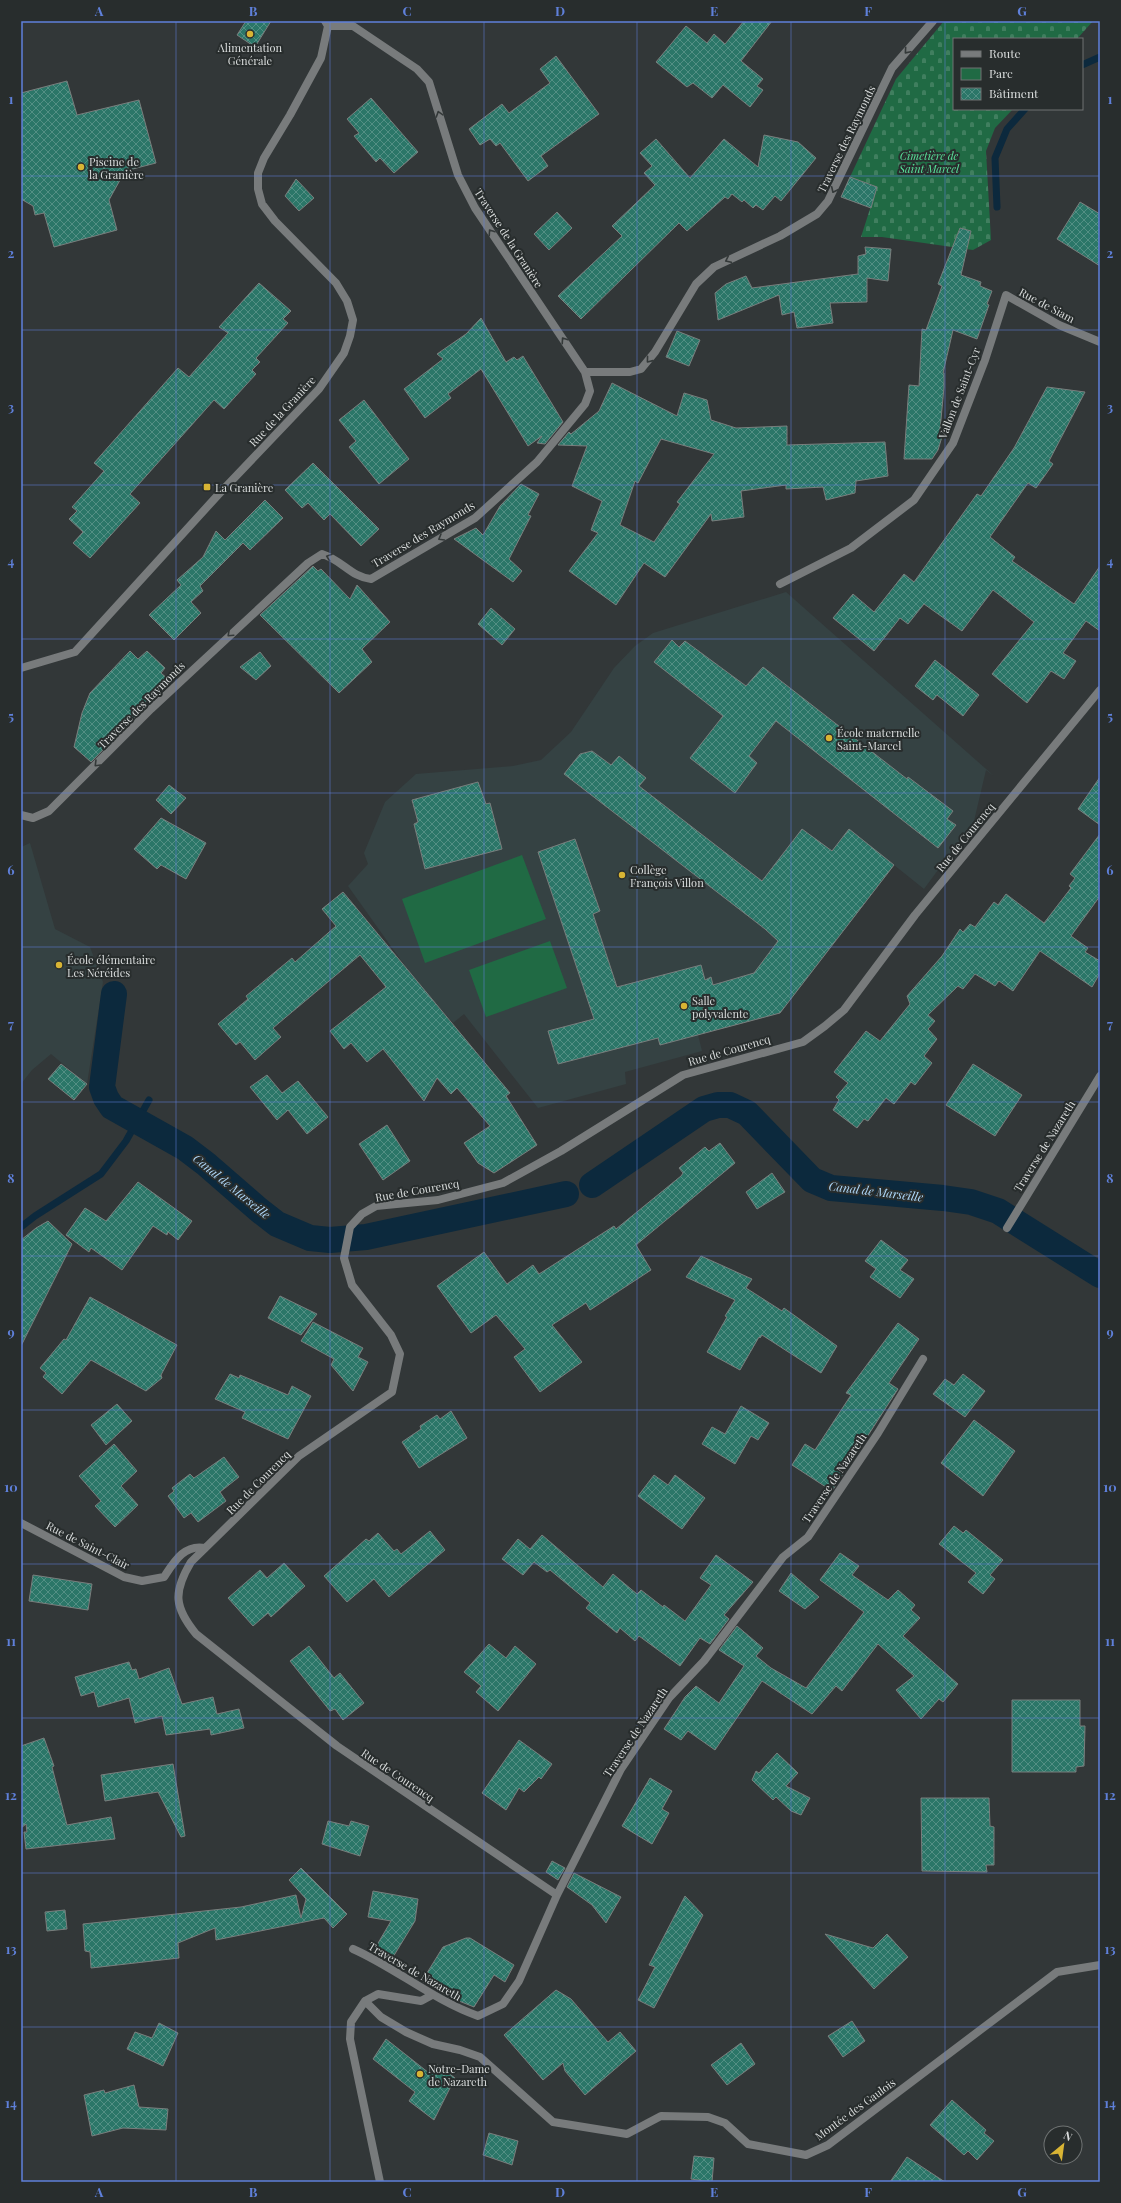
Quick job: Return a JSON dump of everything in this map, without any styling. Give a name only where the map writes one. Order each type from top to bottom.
[{"type":"street","name":"Traverse des Raymonds","points":[[21,815],[33,818],[49,811],[151,709],[308,563],[322,554],[334,558],[360,578],[371,579],[475,518],[537,462],[585,404],[590,391],[585,372],[630,372],[641,368],[648,362],[696,284],[714,267],[780,236],[817,214],[828,201],[892,68],[933,21]]},
{"type":"street","name":"Traverse de la Granière","points":[[326,24],[353,26],[417,69],[429,82],[458,175],[475,208],[585,372]]},
{"type":"street","name":"Rue de la Granière","points":[[21,668],[75,652],[218,495],[319,389],[344,353],[350,336],[353,320],[348,301],[336,283],[262,204],[258,189],[258,173],[264,158],[290,115],[321,58],[326,24]]},
{"type":"street","name":"Rue de Siam","points":[[1006,295],[1059,325],[1100,342]]},
{"type":"street","name":"Vallon de Saint-Cyr","points":[[780,584],[851,548],[914,500],[953,443],[985,360],[1006,295]]},
{"type":"street","name":"Rue de Courencq","points":[[557,1895],[328,1740],[196,1634],[184,1620],[178,1605],[178,1590],[182,1576],[190,1562],[299,1456],[392,1392],[400,1354],[391,1335],[352,1285],[344,1258],[350,1227],[362,1214],[376,1206],[438,1200],[503,1183],[561,1151],[683,1075],[802,1042],[825,1026],[844,1010],[915,915],[1100,690]]},
{"type":"street","name":"Traverse de Nazareth","points":[[1007,1228],[1100,1076]]},
{"type":"street","name":"Traverse de Nazareth","points":[[353,1949],[368,1956],[432,1995],[478,2016],[503,2004],[519,1982],[557,1895],[621,1768],[669,1698],[704,1661],[783,1557],[808,1537],[878,1433],[923,1358]]},
{"type":"street","name":"Rue de Saint-Clair","points":[[21,1523],[124,1577],[142,1581],[164,1577],[176,1558],[187,1550],[196,1546],[205,1548]]},
{"type":"street","name":"Montée des Gaulois","points":[[365,2001],[381,2017],[406,2032],[432,2044],[460,2050],[480,2057],[553,2122],[627,2134],[661,2116],[708,2116],[725,2123],[748,2144],[806,2155],[828,2145],[1057,1972],[1100,1965]]},
{"type":"street","points":[[380,2182],[350,2039],[351,2022],[365,2001],[378,1994],[421,2001],[432,1995]]},
{"type":"shaded area","name":"Collège François Villon","points":[[786,592],[994,776],[986,770],[974,821],[924,889],[894,865],[780,1013],[698,1035],[702,1051],[625,1072],[626,1084],[538,1108],[464,1014],[453,1023],[415,980],[348,886],[368,864],[364,853],[385,802],[416,774],[513,766],[541,760],[571,732],[614,668],[635,646],[653,633]]},
{"type":"shaded area","name":"École élémentaire Les Néréides","points":[[30,843],[55,929],[90,947],[103,982],[87,1084],[51,1054],[32,1070],[21,1084],[21,847]]},
{"type":"green space","name":"Cimetière de Saint Marcel","points":[[944,21],[1093,21],[1078,38],[953,38],[953,110],[1012,110],[995,128],[986,151],[991,240],[973,250],[882,237],[861,237],[877,187],[850,177],[896,79]]},
{"type":"green space","points":[[522,855],[546,919],[425,963],[402,899]]},
{"type":"green space","points":[[550,941],[567,988],[486,1017],[469,970]]},
{"type":"building","points":[[246,21],[271,21],[255,47],[237,35]]},
{"type":"building","points":[[744,21],[772,21],[741,61],[763,79],[757,86],[763,90],[750,107],[723,85],[712,98],[693,83],[687,87],[656,62],[686,26],[707,43],[714,34],[725,44]]},
{"type":"building","points":[[556,56],[599,114],[541,156],[548,166],[528,181],[500,143],[496,146],[490,139],[480,145],[469,129],[502,104],[509,113],[550,83],[540,69]]},
{"type":"building","name":"Piscine de la Granière","points":[[67,81],[77,115],[139,100],[156,163],[125,171],[109,200],[117,230],[54,247],[44,213],[35,215],[33,206],[21,199],[21,93]]},
{"type":"building","points":[[371,98],[418,152],[394,173],[380,158],[376,162],[354,136],[359,133],[347,119]]},
{"type":"building","points":[[764,135],[798,142],[816,158],[781,201],[775,196],[763,210],[756,205],[753,208],[744,200],[742,202],[732,194],[728,199],[725,197],[687,231],[679,223],[581,319],[558,296],[622,236],[612,226],[655,185],[644,173],[652,166],[640,153],[656,139],[690,178],[724,139],[758,167]]},
{"type":"building","points":[[850,177],[877,187],[871,208],[841,197]]},
{"type":"building","points":[[296,179],[314,198],[299,211],[285,196]]},
{"type":"building","points":[[1080,202],[1100,214],[1100,266],[1057,239]]},
{"type":"building","points":[[557,212],[572,228],[549,250],[534,234]]},
{"type":"building","points":[[960,228],[971,231],[961,275],[981,282],[980,286],[992,291],[987,304],[989,305],[977,339],[953,330],[943,373],[944,387],[940,430],[944,430],[938,450],[932,459],[904,459],[909,385],[919,386],[922,329],[926,330],[942,286],[938,284]]},
{"type":"building","points":[[865,247],[891,249],[888,281],[867,278],[867,302],[830,303],[833,323],[797,328],[794,312],[782,315],[779,295],[718,320],[715,293],[726,284],[746,276],[752,288],[858,274],[858,256],[866,254]]},
{"type":"building","points":[[259,283],[291,311],[283,319],[288,323],[256,358],[260,362],[252,370],[256,374],[224,409],[214,400],[130,494],[140,503],[90,558],[73,543],[83,532],[69,519],[77,511],[72,507],[104,471],[94,463],[178,368],[189,377],[228,333],[219,327]]},
{"type":"building","points":[[481,318],[506,362],[514,357],[517,360],[523,356],[563,422],[545,444],[537,443],[542,436],[528,446],[481,369],[448,394],[451,398],[425,418],[404,389],[443,359],[437,354],[466,334]]},
{"type":"building","points":[[677,331],[700,340],[689,366],[666,357]]},
{"type":"building","points":[[612,383],[677,416],[684,393],[707,400],[711,420],[736,428],[787,426],[787,445],[885,442],[888,476],[856,481],[855,493],[826,500],[823,487],[786,489],[786,485],[741,491],[744,517],[712,521],[711,514],[665,577],[644,563],[616,605],[569,571],[598,533],[591,530],[602,501],[572,486],[587,446],[558,445],[569,432],[571,434],[599,411]],"holes":[[[661,439],[714,454],[677,502],[680,504],[654,542],[620,525],[635,481],[638,483]]]},
{"type":"building","points":[[1047,387],[1085,392],[1049,461],[1053,464],[1036,488],[1028,483],[990,537],[1015,557],[1012,561],[1074,604],[1100,566],[1100,631],[1086,621],[1063,653],[1076,661],[1064,679],[1051,671],[1027,703],[992,674],[1034,622],[993,590],[962,631],[924,604],[908,624],[900,618],[874,651],[833,618],[853,594],[874,612],[904,574],[914,582],[977,494],[981,496],[1014,448]]},
{"type":"building","points":[[364,400],[409,459],[379,484],[349,447],[356,441],[339,420]]},
{"type":"building","points":[[313,463],[379,529],[361,546],[330,514],[324,520],[308,503],[302,508],[285,490]]},
{"type":"building","points":[[521,484],[539,494],[528,515],[531,516],[509,559],[522,571],[513,582],[454,539],[476,528],[483,535],[500,506]]},
{"type":"building","points":[[265,500],[283,518],[250,550],[243,543],[200,586],[203,591],[191,602],[201,613],[174,640],[149,615],[181,585],[177,580],[203,557],[216,531],[225,540]]},
{"type":"building","points":[[313,566],[318,571],[321,569],[350,599],[357,585],[390,622],[362,649],[372,662],[339,693],[260,615]]},
{"type":"building","points":[[491,608],[515,629],[502,645],[478,624]]},
{"type":"building","points":[[672,640],[679,647],[685,641],[746,686],[763,667],[907,779],[908,777],[953,811],[947,819],[956,825],[938,848],[776,721],[749,756],[757,763],[735,793],[690,758],[723,716],[654,662]]},
{"type":"building","points":[[130,651],[138,659],[147,651],[165,668],[161,673],[168,679],[133,715],[137,715],[91,762],[74,747],[82,713],[90,693]]},
{"type":"building","points":[[260,652],[271,666],[256,680],[240,667]]},
{"type":"building","points":[[935,660],[979,695],[963,716],[937,695],[933,700],[915,686]]},
{"type":"building","points":[[592,751],[611,765],[619,756],[646,778],[639,786],[762,881],[802,829],[832,851],[849,829],[894,865],[780,1013],[660,1045],[658,1038],[558,1064],[548,1031],[594,1019],[538,852],[575,839],[600,911],[593,914],[617,987],[701,965],[705,980],[711,977],[713,985],[754,973],[778,941],[765,929],[564,774],[580,754]]},
{"type":"building","points":[[1100,777],[1100,825],[1078,809]]},
{"type":"building","points":[[478,782],[486,804],[490,803],[502,849],[425,869],[414,824],[418,822],[412,800]]},
{"type":"building","points":[[169,785],[186,798],[171,814],[156,800]]},
{"type":"building","points":[[161,818],[206,843],[186,879],[161,865],[157,869],[134,849]]},
{"type":"building","points":[[1100,834],[1100,896],[1071,936],[1088,948],[1085,952],[1100,961],[1100,973],[1092,987],[1040,951],[1013,991],[999,981],[995,986],[975,974],[963,989],[958,986],[928,1015],[935,1021],[928,1029],[937,1039],[924,1056],[932,1063],[915,1085],[911,1082],[894,1104],[886,1098],[868,1121],[864,1119],[857,1128],[833,1110],[839,1100],[836,1097],[848,1083],[834,1072],[866,1031],[880,1041],[910,1004],[907,996],[942,956],[960,929],[963,932],[970,924],[975,927],[994,902],[998,905],[1006,894],[1044,923],[1071,888],[1069,886],[1075,878],[1070,874]]},
{"type":"building","points":[[343,892],[510,1093],[506,1096],[537,1145],[494,1173],[478,1163],[464,1143],[490,1126],[457,1088],[451,1094],[437,1078],[424,1101],[383,1049],[367,1062],[351,1043],[344,1049],[330,1031],[386,987],[360,955],[273,1028],[281,1037],[255,1060],[240,1042],[236,1045],[218,1024],[248,999],[246,996],[292,958],[295,962],[336,926],[322,909]]},
{"type":"building","points":[[61,1064],[87,1084],[74,1100],[48,1079]]},
{"type":"building","points":[[973,1064],[1022,1095],[995,1136],[946,1105]]},
{"type":"building","points":[[267,1075],[282,1093],[298,1081],[328,1117],[307,1134],[288,1110],[277,1120],[250,1087]]},
{"type":"building","points":[[387,1125],[410,1161],[383,1180],[359,1144]]},
{"type":"building","points":[[720,1143],[735,1163],[636,1245],[651,1270],[590,1310],[586,1303],[552,1325],[582,1362],[540,1392],[514,1357],[525,1349],[496,1315],[471,1333],[437,1286],[484,1252],[507,1284],[533,1265],[539,1274],[614,1226],[616,1229],[681,1176],[683,1173],[679,1168],[705,1147],[709,1151]]},
{"type":"building","points":[[772,1173],[785,1192],[757,1209],[746,1192]]},
{"type":"building","points":[[138,1182],[192,1221],[178,1240],[168,1232],[167,1235],[153,1226],[122,1270],[91,1248],[89,1252],[66,1235],[85,1208],[106,1221]]},
{"type":"building","points":[[48,1221],[72,1244],[21,1346],[21,1240]]},
{"type":"building","points":[[881,1240],[908,1260],[900,1270],[914,1279],[900,1298],[870,1277],[876,1269],[865,1261]]},
{"type":"building","points":[[701,1256],[752,1279],[746,1288],[782,1311],[784,1308],[837,1346],[821,1373],[762,1335],[760,1338],[759,1337],[740,1370],[707,1352],[727,1317],[725,1316],[735,1300],[686,1277]]},
{"type":"building","points":[[280,1296],[317,1314],[301,1335],[268,1318]]},
{"type":"building","points":[[90,1297],[177,1345],[161,1375],[162,1378],[146,1391],[91,1360],[62,1394],[43,1377],[46,1373],[40,1368],[64,1339],[66,1340]]},
{"type":"building","points":[[313,1322],[363,1348],[358,1357],[368,1362],[353,1391],[331,1365],[334,1359],[301,1341]]},
{"type":"building","points":[[898,1323],[919,1339],[889,1383],[898,1389],[832,1491],[792,1465],[805,1444],[815,1450],[851,1395],[846,1393]]},
{"type":"building","points":[[230,1374],[239,1378],[240,1375],[288,1395],[292,1386],[311,1396],[288,1439],[242,1418],[245,1412],[215,1399]]},
{"type":"building","points":[[963,1374],[985,1391],[965,1417],[933,1394],[945,1379],[954,1385]]},
{"type":"building","points":[[117,1404],[132,1421],[106,1445],[91,1425]]},
{"type":"building","points":[[741,1406],[769,1423],[758,1440],[751,1436],[735,1464],[702,1444],[712,1427],[725,1434]]},
{"type":"building","points":[[451,1411],[467,1438],[419,1468],[402,1442],[421,1429],[420,1426],[437,1415],[440,1419]]},
{"type":"building","points":[[974,1420],[1015,1451],[983,1496],[941,1463]]},
{"type":"building","points":[[114,1444],[137,1471],[121,1486],[138,1505],[115,1527],[95,1506],[101,1501],[79,1476]]},
{"type":"building","points":[[224,1457],[239,1477],[220,1492],[226,1501],[198,1522],[191,1513],[184,1518],[168,1496],[174,1491],[172,1488],[190,1474],[194,1478]]},
{"type":"building","points":[[654,1475],[668,1485],[675,1475],[705,1498],[682,1529],[638,1496]]},
{"type":"building","points":[[954,1526],[963,1533],[966,1530],[1003,1560],[990,1575],[995,1579],[983,1594],[968,1582],[976,1573],[939,1544]]},
{"type":"building","points":[[430,1531],[445,1550],[389,1597],[374,1579],[347,1602],[324,1576],[366,1539],[369,1541],[378,1533],[394,1551],[397,1549],[401,1554]]},
{"type":"building","points":[[542,1535],[603,1587],[613,1574],[637,1594],[641,1590],[663,1607],[664,1605],[685,1621],[711,1585],[700,1578],[716,1555],[753,1582],[724,1615],[729,1619],[710,1644],[700,1638],[680,1666],[639,1636],[635,1641],[620,1628],[617,1633],[586,1608],[590,1603],[550,1570],[547,1572],[534,1562],[523,1575],[502,1559],[518,1539],[530,1549]]},
{"type":"building","points":[[840,1553],[859,1566],[852,1575],[888,1600],[898,1590],[915,1605],[911,1610],[920,1618],[903,1636],[958,1684],[943,1702],[939,1699],[921,1719],[896,1690],[914,1676],[878,1644],[842,1691],[836,1686],[812,1714],[762,1681],[715,1750],[688,1731],[681,1740],[664,1729],[685,1697],[696,1686],[719,1703],[744,1666],[719,1650],[737,1626],[763,1648],[756,1656],[771,1668],[806,1688],[864,1612],[820,1580]]},
{"type":"building","points":[[284,1563],[305,1586],[271,1617],[268,1613],[253,1626],[228,1598],[260,1570],[267,1578]]},
{"type":"building","points":[[791,1573],[819,1597],[805,1609],[779,1591]]},
{"type":"building","points":[[33,1575],[92,1584],[88,1610],[29,1601]]},
{"type":"building","points":[[489,1644],[506,1658],[515,1646],[536,1664],[498,1711],[476,1692],[481,1686],[464,1672]]},
{"type":"building","points":[[309,1646],[334,1678],[340,1673],[364,1703],[343,1720],[335,1709],[330,1711],[290,1661]]},
{"type":"building","points":[[129,1662],[132,1670],[136,1669],[139,1679],[169,1668],[182,1704],[213,1697],[217,1714],[239,1709],[244,1728],[211,1735],[210,1729],[166,1735],[162,1716],[135,1723],[129,1698],[98,1707],[94,1692],[81,1696],[75,1677]]},
{"type":"building","points":[[1012,1700],[1080,1700],[1080,1726],[1085,1726],[1084,1766],[1076,1767],[1076,1772],[1012,1772]]},
{"type":"building","points":[[44,1738],[54,1766],[52,1767],[67,1825],[111,1817],[115,1839],[26,1849],[24,1832],[27,1832],[26,1824],[21,1828],[21,1746]]},
{"type":"building","points":[[519,1740],[552,1764],[541,1779],[539,1777],[524,1792],[519,1788],[506,1810],[482,1793]]},
{"type":"building","points":[[777,1753],[798,1773],[786,1786],[810,1798],[801,1815],[791,1811],[776,1797],[773,1800],[752,1780],[756,1771],[759,1773]]},
{"type":"building","points":[[173,1764],[185,1836],[181,1837],[158,1792],[105,1801],[101,1775]]},
{"type":"building","points":[[650,1778],[672,1791],[662,1809],[669,1813],[652,1844],[622,1826]]},
{"type":"building","points":[[921,1798],[989,1798],[990,1826],[994,1827],[994,1865],[986,1865],[987,1872],[922,1871]]},
{"type":"building","points":[[328,1821],[349,1826],[351,1821],[369,1826],[360,1856],[322,1844]]},
{"type":"building","points":[[552,1861],[565,1868],[558,1880],[546,1872]]},
{"type":"building","points":[[301,1868],[347,1914],[333,1928],[324,1918],[216,1940],[215,1928],[178,1943],[179,1958],[91,1968],[90,1952],[85,1951],[83,1924],[241,1907],[296,1895],[301,1918],[306,1899],[289,1880]]},
{"type":"building","points":[[574,1873],[621,1897],[606,1923],[592,1905],[567,1887]]},
{"type":"building","points":[[373,1891],[418,1899],[415,1921],[390,1962],[374,1950],[391,1921],[368,1917]]},
{"type":"building","points":[[685,1896],[703,1915],[654,2008],[638,2000],[655,1967],[649,1965]]},
{"type":"building","points":[[65,1910],[67,1929],[47,1931],[45,1912]]},
{"type":"building","points":[[825,1934],[873,1948],[887,1934],[908,1957],[874,1989]]},
{"type":"building","points":[[466,1938],[470,1938],[514,1965],[505,1982],[494,1975],[474,2007],[449,1997],[422,1981],[443,1947]]},
{"type":"building","points":[[556,1990],[571,1999],[608,2042],[620,2032],[636,2051],[585,2095],[565,2071],[563,2063],[543,2080],[504,2035]]},
{"type":"building","points":[[852,2021],[865,2041],[843,2057],[828,2036]]},
{"type":"building","points":[[159,2023],[178,2033],[163,2066],[127,2049],[135,2032],[152,2038]]},
{"type":"building","name":"Notre-Dame de Nazareth","points":[[386,2039],[429,2073],[436,2064],[455,2078],[434,2120],[409,2101],[415,2092],[373,2059]]},
{"type":"building","points":[[741,2043],[755,2064],[727,2085],[711,2065]]},
{"type":"building","points":[[134,2085],[139,2107],[168,2109],[166,2130],[123,2128],[92,2136],[84,2095],[104,2090],[105,2093]]},
{"type":"building","points":[[952,2100],[986,2130],[984,2133],[994,2141],[977,2160],[968,2151],[964,2155],[930,2125]]},
{"type":"building","points":[[489,2133],[518,2141],[512,2165],[483,2155]]},
{"type":"building","points":[[694,2156],[714,2158],[712,2182],[691,2179]]},
{"type":"building","points":[[907,2157],[945,2182],[890,2182]]},
{"type":"waterway","points":[[1083,65],[1100,57]]},
{"type":"waterway","points":[[997,207],[995,158],[1007,129],[1024,110]]},
{"type":"waterway","name":"Canal de Marseille","points":[[114,994],[102,1087],[106,1098],[112,1107],[185,1148],[277,1224],[310,1238],[330,1240],[366,1237],[566,1194]]},
{"type":"waterway","points":[[21,1227],[35,1216],[101,1174],[126,1141],[149,1100]]},
{"type":"waterway","name":"Canal de Marseille","points":[[592,1185],[704,1109],[718,1105],[730,1105],[747,1113],[812,1180],[831,1188],[971,1202],[998,1211],[1100,1275]]},
{"type":"place","name":"Alimentation Générale","points":[[250,34]]},
{"type":"place","name":"Piscine de la Granière","points":[[81,167]]},
{"type":"place","name":"La Granière","points":[[207,487]]},
{"type":"place","name":"École maternelle Saint-Marcel","points":[[829,738]]},
{"type":"place","name":"Collège François Villon","points":[[622,875]]},
{"type":"place","name":"École élémentaire Les Néréides","points":[[59,965]]},
{"type":"place","name":"Salle polyvalente","points":[[684,1006]]},
{"type":"place","name":"Notre-Dame de Nazareth","points":[[420,2074]]}]
